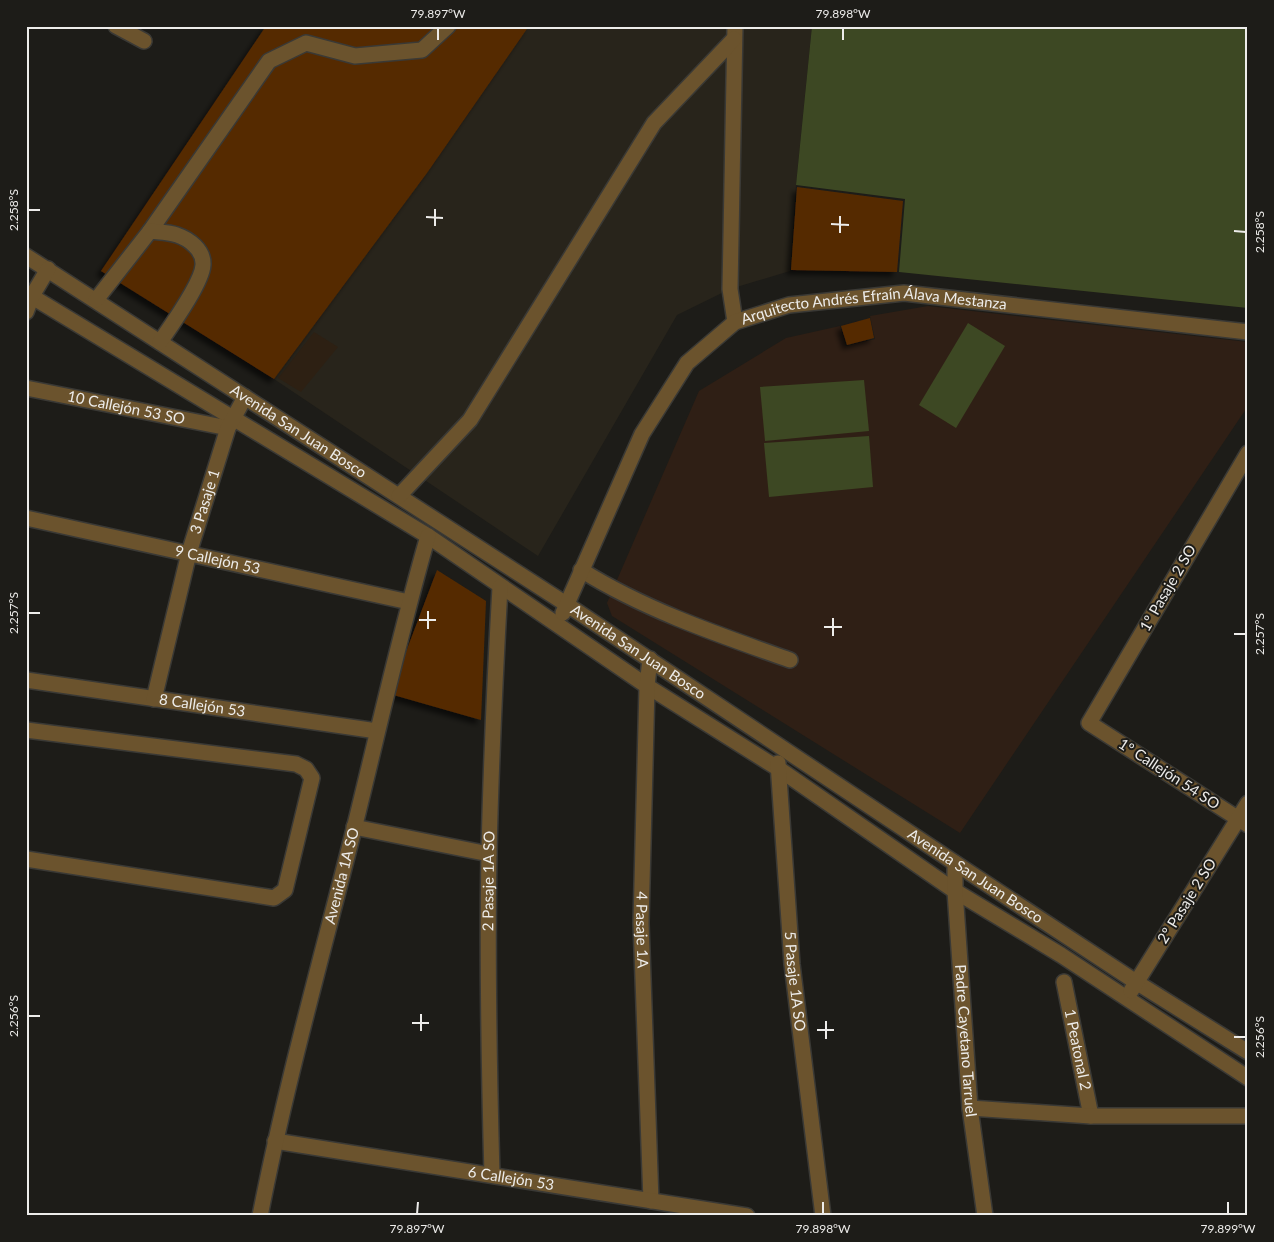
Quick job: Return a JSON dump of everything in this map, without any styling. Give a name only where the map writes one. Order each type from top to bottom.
[{"type":"street","points":[[116,26],[144,41]]},
{"type":"street","points":[[96,300],[150,231],[269,61],[306,43],[355,56],[422,50],[448,26]]},
{"type":"street","points":[[735,32],[730,289],[735,322]]},
{"type":"street","points":[[399,496],[470,420],[654,122],[735,32]]},
{"type":"street","points":[[150,231],[176,234],[191,242],[202,255],[203,266],[196,283],[160,342]]},
{"type":"street","name":"Avenida San Juan Bosco","points":[[26,256],[566,604],[1136,982],[1248,1052]]},
{"type":"street","points":[[26,312],[29,294],[48,269]]},
{"type":"street","name":"Arquitecto Andrés Efraín Álava Mestanza","points":[[558,625],[642,434],[687,363],[735,322],[788,305],[904,293],[1248,332]]},
{"type":"street","name":"Avenida San Juan Bosco","points":[[29,294],[230,423],[284,449],[428,536],[647,686],[779,769],[955,891],[1061,955],[1248,1078]]},
{"type":"street","name":"10 Callejón 53 SO","points":[[26,388],[230,423]]},
{"type":"street","name":"3 Pasaje 1","points":[[154,699],[189,554],[230,423],[245,396]]},
{"type":"street","points":[[284,449],[298,431]]},
{"type":"street","name":"1º Pasaje 2 SO","points":[[1089,723],[1248,453]]},
{"type":"street","name":"9 Callejón 53","points":[[26,518],[409,602]]},
{"type":"street","name":"Avenida 1A SO","points":[[260,1216],[275,1142],[409,602],[428,536]]},
{"type":"street","points":[[581,570],[609,587],[706,630],[790,660]]},
{"type":"street","name":"2 Pasaje 1A SO","points":[[492,1176],[488,1015],[489,854],[493,720],[500,587]]},
{"type":"street","name":"4 Pasaje 1A","points":[[650,659],[647,686],[641,923],[651,1201]]},
{"type":"street","name":"8 Callejón 53","points":[[26,680],[377,731]]},
{"type":"street","name":"1º Callejón 54 SO","points":[[1089,723],[1243,821]]},
{"type":"street","points":[[26,730],[296,764],[306,769],[312,778],[285,890],[274,898],[26,859]]},
{"type":"street","name":"5 Pasaje 1A SO","points":[[777,744],[792,964],[823,1216]]},
{"type":"street","name":"2º Pasaje 2 SO","points":[[1126,998],[1243,821],[1248,803]]},
{"type":"street","points":[[354,827],[489,854]]},
{"type":"street","name":"Padre Cayetano Tarruel","points":[[955,863],[955,891],[970,1108],[985,1216]]},
{"type":"street","name":"1 Peatonal 2","points":[[1064,982],[1091,1116]]},
{"type":"street","points":[[970,1108],[1091,1116],[1248,1116]]},
{"type":"street","name":"6 Callejón 53","points":[[275,1142],[747,1216]]},
{"type":"shaded area","points":[[529,26],[812,26],[796,185],[790,271],[730,289],[677,315],[538,556],[274,379],[427,173]]},
{"type":"shaded area","points":[[928,306],[1248,342],[1248,406],[960,833],[612,616],[607,603],[699,391],[786,338],[840,326],[846,346],[875,339],[870,316]]},
{"type":"shaded area","points":[[314,332],[338,347],[301,392],[278,378]]},
{"type":"green space","points":[[812,26],[1248,26],[1248,308],[899,272],[905,199],[796,185]]},
{"type":"green space","points":[[968,323],[1005,346],[956,428],[919,405]]},
{"type":"green space","points":[[864,380],[869,431],[765,441],[760,387]]},
{"type":"green space","points":[[869,436],[873,487],[769,497],[764,443]]},
{"type":"building","points":[[266,26],[529,26],[427,173],[274,379],[101,271]]},
{"type":"building","points":[[797,187],[903,201],[897,272],[791,270]]},
{"type":"building","points":[[870,318],[874,338],[847,345],[841,326]]},
{"type":"building","points":[[437,570],[486,601],[481,720],[390,694]]}]
